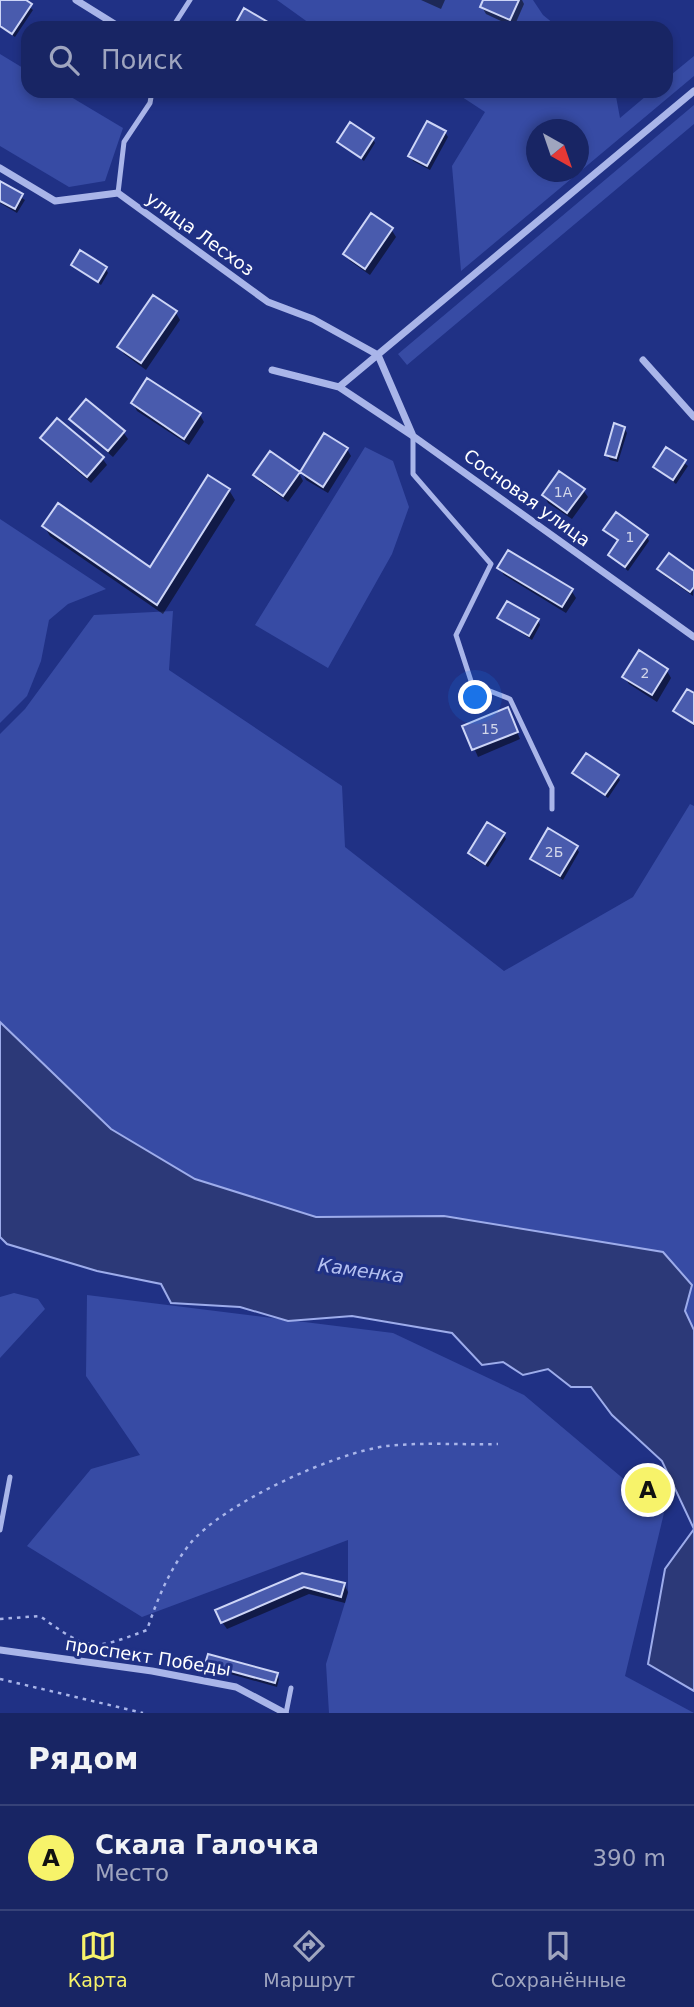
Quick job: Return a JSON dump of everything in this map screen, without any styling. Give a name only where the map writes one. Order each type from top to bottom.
[{"type":"street","points":[[76,0],[110,21]]},
{"type":"street","points":[[339,387],[694,91]]},
{"type":"street","points":[[0,168],[55,201],[118,193]]},
{"type":"street","name":"улица Лесхоз","points":[[118,193],[268,302],[313,319],[378,355]]},
{"type":"street","points":[[378,355],[413,436]]},
{"type":"street","points":[[643,360],[694,417]]},
{"type":"street","name":"Сосновая улица","points":[[272,370],[339,387],[413,436],[694,637]]},
{"type":"street","name":"проспект Победы","points":[[0,1650],[152,1671],[236,1687],[286,1713]]},
{"type":"lane","points":[[176,21],[190,0]]},
{"type":"lane","points":[[118,193],[124,142],[151,98]]},
{"type":"lane","points":[[413,436],[413,474],[491,564],[456,635],[472,684],[510,699],[552,788],[552,809]]},
{"type":"lane","points":[[0,1530],[10,1477]]},
{"type":"lane","points":[[286,1713],[291,1688]]},
{"type":"path","points":[[0,1619],[40,1616],[68,1637],[91,1647],[112,1644],[147,1630],[159,1594],[190,1543],[231,1511],[278,1484],[330,1462],[385,1446],[498,1444]]},
{"type":"path","points":[[0,1679],[143,1713]]},
{"type":"shaded area","points":[[277,0],[533,0],[550,21],[306,21]]},
{"type":"shaded area","points":[[0,54],[21,67],[21,98],[73,98],[123,128],[105,181],[69,187],[0,146]]},
{"type":"shaded area","points":[[694,56],[694,76],[673,94],[673,73]]},
{"type":"shaded area","points":[[464,98],[616,98],[620,118],[644,98],[668,98],[589,164],[589,119],[526,119],[526,182],[567,182],[461,271],[452,166],[485,112]]},
{"type":"shaded area","points":[[694,105],[694,124],[407,365],[398,354]]},
{"type":"shaded area","points":[[365,447],[393,461],[409,507],[392,554],[328,668],[255,625]]},
{"type":"shaded area","points":[[0,519],[106,589],[68,604],[49,620],[41,661],[27,696],[0,723]]},
{"type":"shaded area","points":[[173,611],[169,670],[342,786],[345,847],[504,971],[633,897],[690,804],[694,806],[694,1330],[685,1311],[444,1216],[316,1217],[195,1179],[111,1129],[0,1022],[0,734],[25,709],[94,615]]},
{"type":"shaded area","points":[[14,1293],[38,1299],[45,1309],[0,1358],[0,1297]]},
{"type":"shaded area","points":[[87,1295],[393,1333],[524,1395],[664,1513],[625,1676],[694,1713],[329,1713],[326,1664],[348,1593],[348,1540],[142,1617],[27,1546],[91,1469],[140,1455],[86,1376]]},
{"type":"water","name":"Каменка","points":[[0,1022],[111,1129],[195,1179],[316,1217],[444,1216],[663,1252],[692,1285],[685,1311],[694,1330],[694,1529],[662,1461],[612,1415],[591,1387],[571,1387],[548,1369],[523,1375],[503,1362],[482,1365],[452,1333],[352,1316],[288,1321],[240,1307],[171,1303],[161,1284],[97,1271],[7,1244],[0,1237]]},
{"type":"water","points":[[694,1529],[694,1691],[648,1664],[665,1569]]},
{"type":"building","points":[[0,0],[26,0],[32,4],[12,34],[0,26]]},
{"type":"building","points":[[483,0],[519,0],[510,20],[480,7]]},
{"type":"building","points":[[244,8],[266,21],[237,21]]},
{"type":"building","points":[[427,121],[446,131],[427,166],[408,156]]},
{"type":"building","points":[[350,122],[374,138],[361,158],[337,142]]},
{"type":"building","points":[[0,181],[23,194],[15,209],[0,201]]},
{"type":"building","points":[[371,213],[393,228],[365,269],[343,254]]},
{"type":"building","points":[[80,250],[107,267],[98,282],[71,265]]},
{"type":"building","points":[[153,295],[177,311],[141,363],[117,347]]},
{"type":"building","points":[[147,378],[201,413],[184,439],[131,403]]},
{"type":"building","points":[[86,399],[125,431],[108,451],[69,419]]},
{"type":"building","points":[[57,418],[104,457],[87,477],[40,438]]},
{"type":"building","points":[[614,423],[625,427],[616,458],[605,455]]},
{"type":"building","points":[[324,433],[348,448],[323,487],[300,472]]},
{"type":"building","points":[[666,447],[686,460],[673,480],[653,467]]},
{"type":"building","points":[[270,451],[300,472],[283,496],[253,475]]},
{"type":"building","points":[[559,471],[585,489],[567,513],[542,495]]},
{"type":"building","points":[[208,475],[230,489],[157,605],[42,526],[58,503],[150,567]]},
{"type":"building","points":[[616,512],[648,535],[625,567],[608,555],[618,540],[603,530]]},
{"type":"building","points":[[508,550],[573,589],[562,607],[497,568]]},
{"type":"building","points":[[669,553],[694,571],[694,587],[690,592],[657,569]]},
{"type":"building","points":[[507,601],[539,619],[529,636],[497,618]]},
{"type":"building","points":[[639,650],[668,669],[652,695],[622,677]]},
{"type":"building","points":[[687,689],[694,693],[694,724],[673,711]]},
{"type":"building","points":[[508,707],[518,732],[472,750],[462,726]]},
{"type":"building","points":[[586,753],[619,775],[605,795],[572,773]]},
{"type":"building","points":[[487,822],[505,833],[485,864],[468,853]]},
{"type":"building","points":[[548,828],[578,846],[560,876],[530,859]]},
{"type":"building","points":[[302,1573],[345,1583],[341,1597],[304,1587],[221,1623],[215,1610]]},
{"type":"building","points":[[208,1654],[278,1673],[275,1683],[205,1664]]},
{"type":"place","name":"Скала Галочка","points":[[648,1490]]}]
